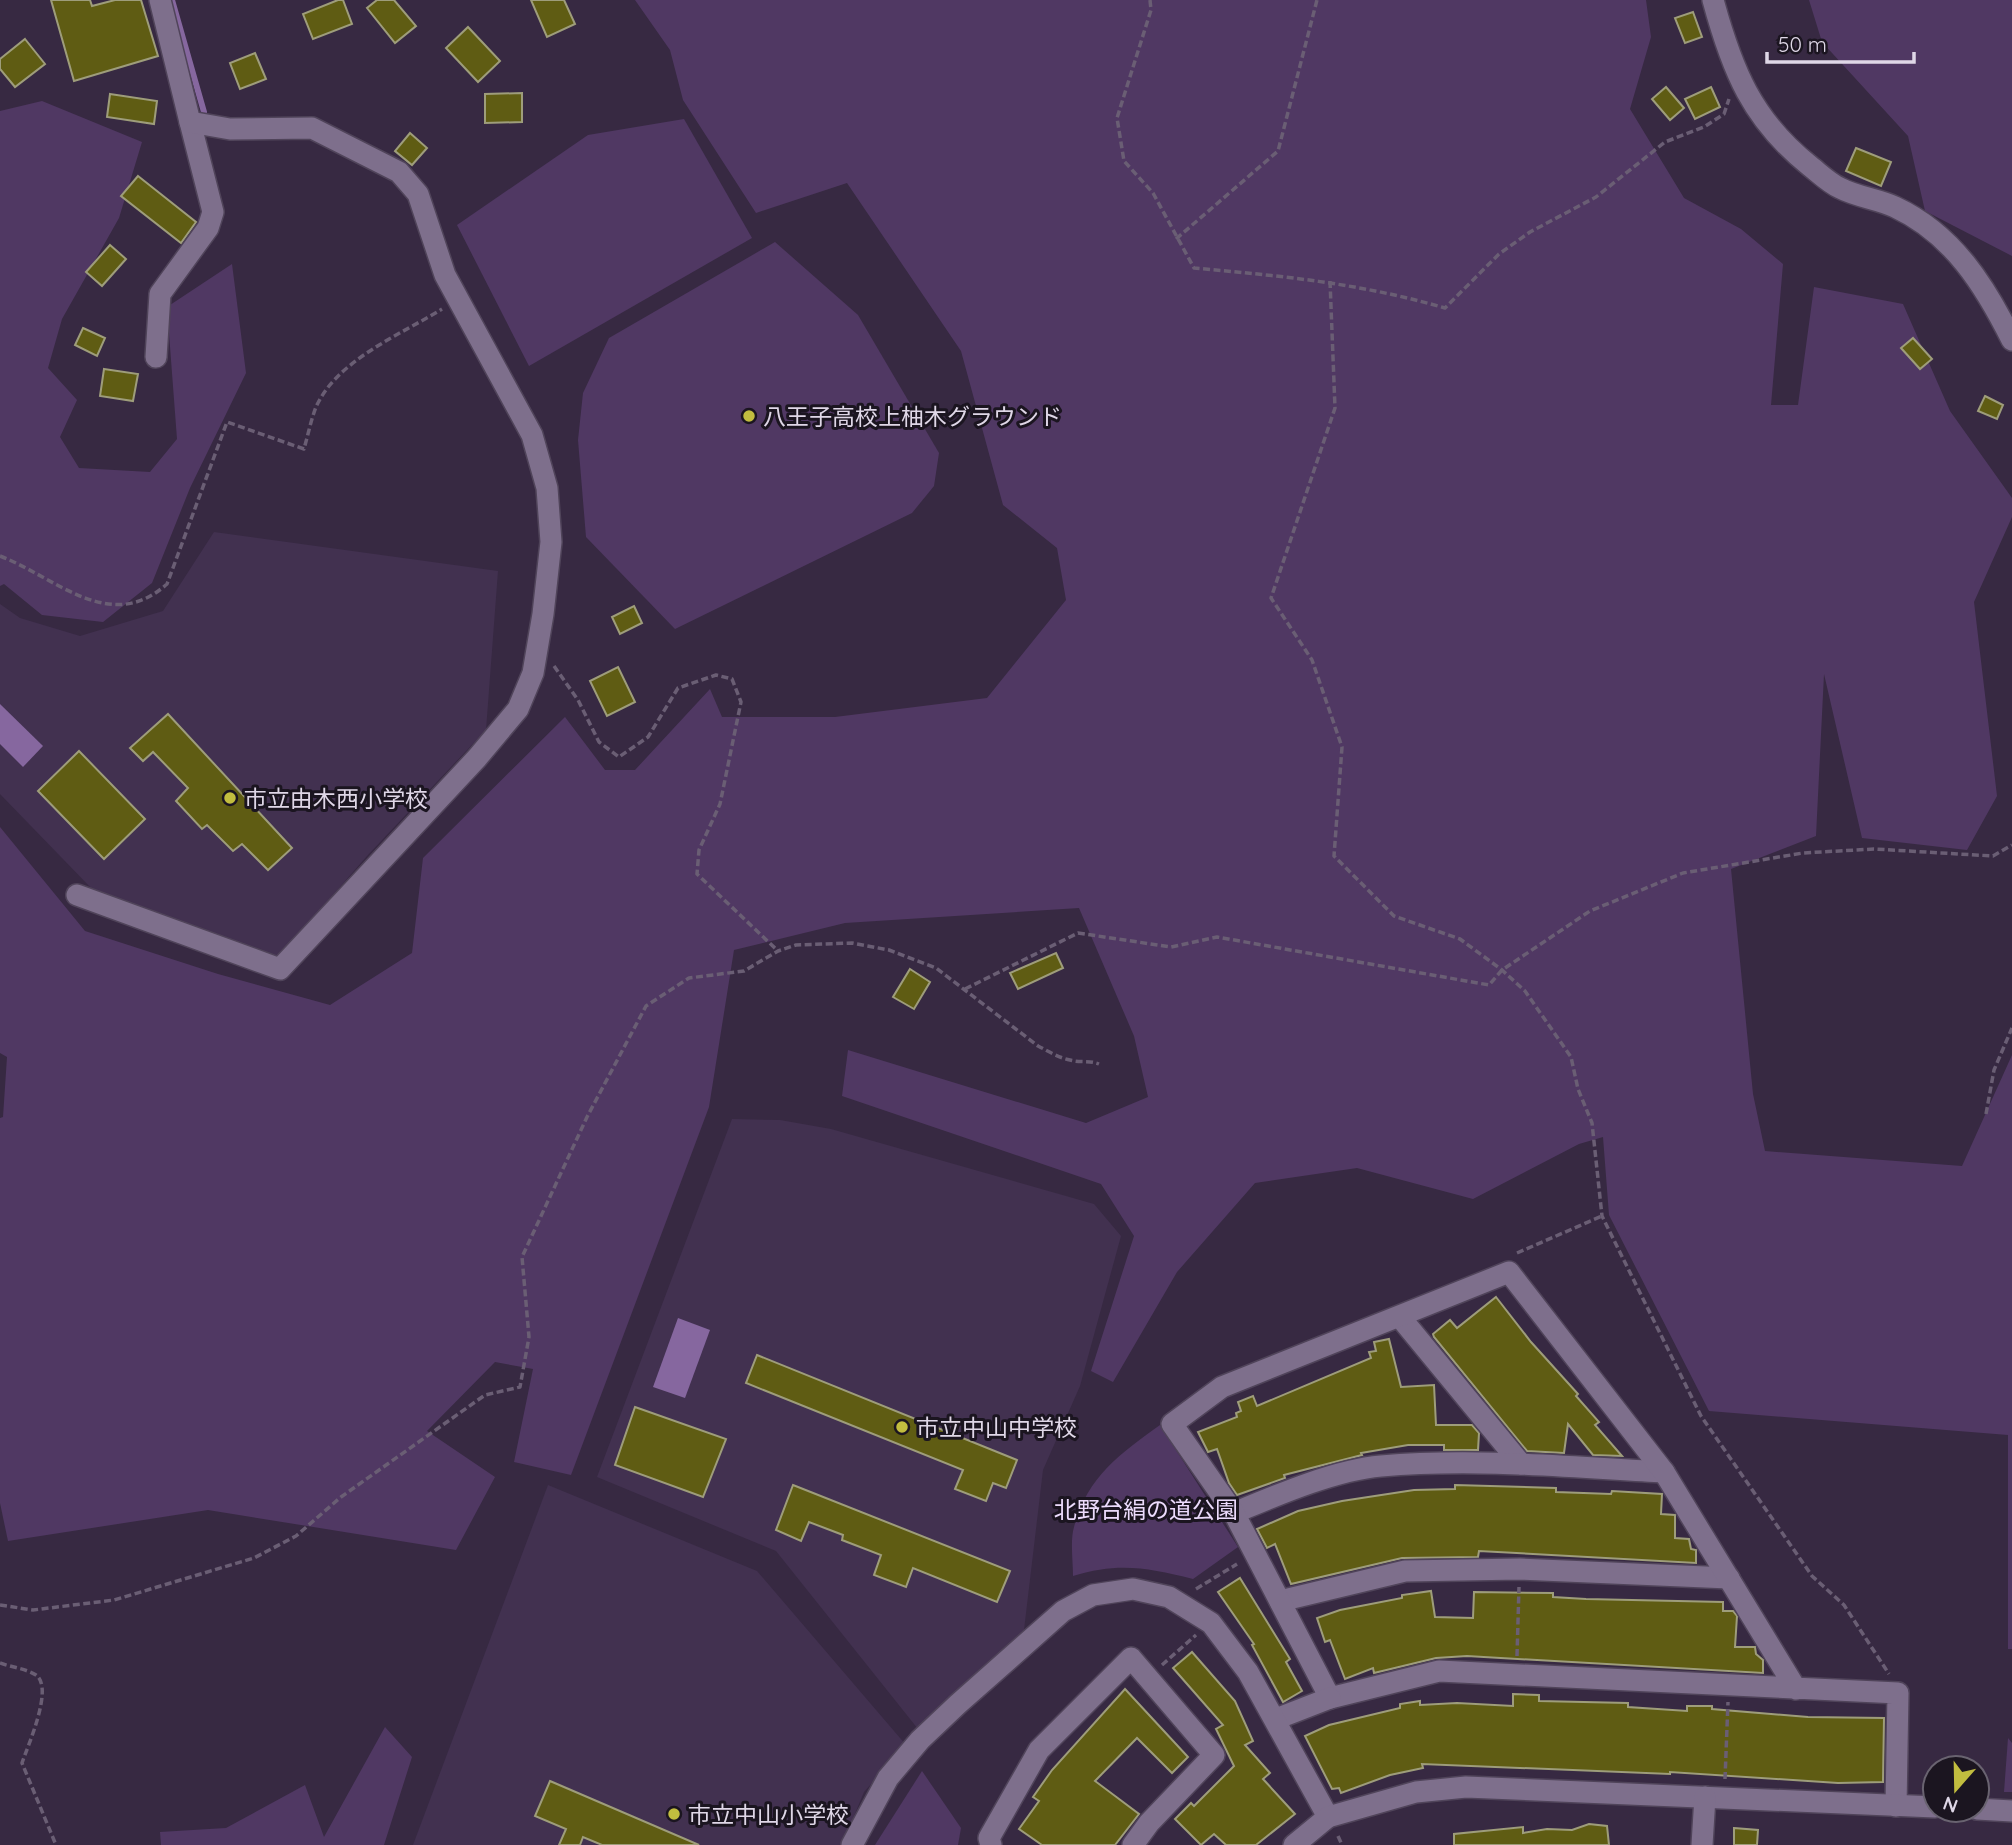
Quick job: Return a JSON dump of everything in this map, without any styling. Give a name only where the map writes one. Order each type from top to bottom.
[{"type":"street","points":[[156,357],[160,294],[208,228],[213,212],[160,0]]},
{"type":"street","points":[[1713,0],[1737,78],[1761,117],[1788,149],[1839,188],[1896,207],[1948,244],[1987,290],[2012,340]]},
{"type":"street","points":[[77,895],[280,969],[477,758],[518,709],[533,673],[543,614],[551,542],[547,488],[532,435],[445,275],[418,194],[399,172],[312,128],[230,129],[190,122]]},
{"type":"street","points":[[1330,1698],[1234,1513],[1172,1424],[1222,1387],[1509,1272],[1664,1472],[1796,1689]]},
{"type":"street","points":[[1399,1317],[1521,1464]]},
{"type":"street","points":[[1234,1513],[1293,1489],[1379,1466],[1521,1464],[1664,1472]]},
{"type":"street","points":[[1280,1601],[1405,1572],[1520,1569],[1729,1578]]},
{"type":"street","points":[[852,1845],[888,1778],[920,1740],[1063,1611],[1093,1595],[1133,1589],[1169,1597],[1211,1623],[1248,1672],[1333,1826]]},
{"type":"street","points":[[991,1845],[989,1838],[1039,1750],[1131,1658],[1214,1755],[1149,1824],[1133,1845]]},
{"type":"street","points":[[1276,1719],[1330,1698],[1439,1671],[1898,1693],[1896,1806]]},
{"type":"street","points":[[1293,1845],[1416,1792],[1466,1787],[1921,1807]]},
{"type":"street","points":[[1702,1845],[1705,1797]]},
{"type":"street","points":[[1991,1810],[2012,1811]]},
{"type":"path","points":[[1150,0],[1151,10],[1118,118],[1124,161],[1153,193],[1194,268],[1330,281],[1385,291],[1444,308],[1499,254],[1531,232],[1596,197],[1665,142],[1704,127],[1724,114],[1737,78]]},
{"type":"path","points":[[1176,239],[1278,151],[1317,0]]},
{"type":"path","points":[[1330,281],[1335,408],[1271,598],[1312,660],[1342,747],[1334,856],[1394,916],[1460,939],[1502,970],[1525,991],[1571,1057],[1578,1089],[1592,1123],[1602,1216],[1701,1416],[1812,1576],[1844,1605],[1898,1693]]},
{"type":"path","points":[[0,556],[109,607],[150,599],[167,584],[227,422],[304,449],[316,407],[329,385],[358,360],[458,300]]},
{"type":"path","points":[[537,642],[578,700],[599,742],[619,757],[648,737],[678,688],[716,675],[732,679],[741,702],[720,804],[699,850],[697,874],[778,951]]},
{"type":"path","points":[[965,989],[1078,933],[1171,947],[1217,937],[1489,985],[1502,970],[1590,911],[1683,873],[1803,853],[1874,849],[1993,856],[2012,845]]},
{"type":"path","points":[[0,1605],[33,1610],[114,1600],[254,1558],[296,1536],[341,1497],[485,1395],[520,1387],[529,1337],[522,1257],[587,1116],[646,1006],[689,978],[744,971],[778,951],[796,945],[852,943],[889,950],[936,968],[1038,1046],[1073,1062],[1090,1060],[1099,1064]]},
{"type":"path","points":[[1986,1114],[1994,1070],[2012,1028]]},
{"type":"path","points":[[1496,1277],[1500,1260],[1602,1216]]},
{"type":"path","points":[[1177,1602],[1255,1553]]},
{"type":"path","points":[[1516,1676],[1520,1569]]},
{"type":"path","points":[[1147,1677],[1203,1629]]},
{"type":"path","points":[[0,1663],[37,1676],[43,1684],[43,1699],[22,1763],[56,1845]]},
{"type":"path","points":[[1724,1784],[1729,1686]]},
{"type":"path","points":[[1333,1826],[1342,1845]]},
{"type":"shaded area","points":[[214,532],[498,571],[486,730],[367,856],[279,957],[93,890],[0,794],[0,604],[20,618],[80,636],[163,611]]},
{"type":"shaded area","points":[[0,704],[43,746],[23,767],[0,744]]},
{"type":"shaded area","points":[[732,1119],[780,1120],[831,1129],[1094,1204],[1121,1236],[1080,1386],[1043,1470],[1024,1630],[918,1729],[776,1551],[597,1477]]},
{"type":"shaded area","points":[[678,1318],[710,1330],[685,1398],[653,1387]]},
{"type":"shaded area","points":[[548,1485],[757,1571],[906,1745],[864,1792],[842,1845],[413,1845]]},
{"type":"green space","points":[[635,0],[1646,0],[1651,37],[1630,109],[1684,198],[1741,229],[1783,264],[1771,405],[1798,405],[1814,287],[1903,304],[1950,411],[2012,498],[2012,517],[1974,602],[1997,796],[1967,850],[1862,838],[1824,674],[1816,836],[1731,869],[1753,1094],[1765,1151],[1962,1166],[2012,1055],[2012,1649],[2008,1649],[2008,1435],[1709,1411],[1609,1215],[1603,1137],[1579,1144],[1473,1199],[1357,1168],[1255,1183],[1177,1272],[1113,1382],[1091,1371],[1134,1236],[1101,1184],[842,1096],[848,1050],[1086,1123],[1148,1097],[1134,1036],[1079,908],[845,923],[734,950],[709,1107],[571,1475],[514,1462],[533,1369],[495,1362],[427,1431],[495,1477],[456,1550],[208,1510],[8,1541],[0,1503],[0,1118],[3,1117],[7,1057],[0,1053],[0,827],[85,931],[218,974],[330,1005],[412,953],[423,858],[565,717],[605,770],[635,770],[710,689],[722,717],[835,717],[987,698],[1066,600],[1057,548],[1003,505],[961,351],[847,183],[756,213],[683,100],[670,50]]},
{"type":"green space","points":[[1809,0],[2012,0],[2012,256],[1925,211],[1908,136],[1822,42]]},
{"type":"green space","points":[[42,101],[142,142],[119,218],[62,319],[48,368],[77,400],[60,437],[79,468],[150,472],[177,439],[167,307],[232,264],[246,373],[190,488],[152,583],[103,622],[42,615],[4,584],[0,586],[0,111]]},
{"type":"green space","points":[[684,119],[752,238],[529,366],[457,225],[588,135]]},
{"type":"green space","name":"八王子高校上柚木グラウンド","points":[[775,242],[858,315],[939,453],[934,486],[912,513],[675,629],[586,537],[578,440],[583,393],[609,338]]},
{"type":"green space","name":"北野台絹の道公園","points":[[1160,1425],[1238,1547],[1193,1579],[1133,1568],[1105,1569],[1073,1576],[1073,1532],[1087,1494],[1107,1468]]},
{"type":"green space","points":[[385,1727],[412,1757],[384,1845],[161,1845],[160,1832],[226,1828],[305,1785],[324,1837]]},
{"type":"green space","points":[[2008,1738],[2012,1743],[2012,1792],[2004,1792]]},
{"type":"green space","points":[[922,1771],[961,1828],[958,1845],[875,1845]]},
{"type":"building","points":[[51,0],[90,0],[92,6],[115,0],[141,0],[158,56],[74,81]]},
{"type":"building","points":[[343,0],[352,24],[313,39],[303,14]]},
{"type":"building","points":[[377,0],[394,0],[416,26],[395,43],[367,8]]},
{"type":"building","points":[[531,0],[564,0],[575,24],[547,37]]},
{"type":"building","points":[[1693,12],[1702,37],[1685,43],[1675,18]]},
{"type":"building","points":[[468,27],[500,61],[478,82],[446,48]]},
{"type":"building","points":[[25,39],[45,64],[15,87],[0,69],[0,59]]},
{"type":"building","points":[[255,53],[266,79],[240,89],[230,63]]},
{"type":"building","points":[[1666,87],[1684,108],[1670,120],[1652,99]]},
{"type":"building","points":[[1711,87],[1720,107],[1695,119],[1685,99]]},
{"type":"building","points":[[522,93],[522,122],[485,123],[485,94]]},
{"type":"building","points":[[110,94],[157,101],[154,124],[107,117]]},
{"type":"building","points":[[410,133],[427,148],[412,165],[395,151]]},
{"type":"building","points":[[1856,148],[1891,162],[1881,186],[1846,171]]},
{"type":"building","points":[[138,176],[196,222],[181,243],[121,196]]},
{"type":"building","points":[[110,245],[126,259],[102,286],[86,272]]},
{"type":"building","points":[[83,328],[105,338],[97,356],[75,345]]},
{"type":"building","points":[[1913,338],[1932,359],[1920,369],[1901,348]]},
{"type":"building","points":[[104,369],[138,374],[133,401],[100,396]]},
{"type":"building","points":[[1985,396],[2003,405],[1997,419],[1978,411]]},
{"type":"building","points":[[634,606],[642,623],[620,634],[612,617]]},
{"type":"building","points":[[618,667],[635,702],[607,716],[590,681]]},
{"type":"building","points":[[168,714],[292,848],[268,870],[242,844],[233,851],[207,825],[202,829],[176,801],[188,788],[153,752],[143,761],[130,748]]},
{"type":"building","points":[[79,751],[145,819],[104,859],[38,791]]},
{"type":"building","points":[[1056,953],[1063,968],[1018,989],[1010,973]]},
{"type":"building","points":[[910,969],[930,982],[914,1009],[893,997]]},
{"type":"building","points":[[1496,1297],[1531,1342],[1578,1394],[1576,1396],[1599,1422],[1595,1425],[1622,1456],[1593,1455],[1568,1424],[1564,1453],[1527,1451],[1434,1337],[1433,1334],[1450,1320],[1457,1328]]},
{"type":"building","points":[[1389,1339],[1401,1387],[1434,1385],[1436,1425],[1472,1425],[1479,1433],[1478,1450],[1444,1450],[1444,1445],[1408,1445],[1361,1453],[1362,1455],[1284,1475],[1285,1478],[1237,1495],[1229,1483],[1217,1449],[1208,1452],[1198,1432],[1237,1417],[1236,1413],[1241,1411],[1238,1402],[1253,1396],[1257,1406],[1371,1358],[1369,1352],[1376,1351],[1374,1342]]},
{"type":"building","points":[[757,1355],[1017,1460],[1006,1488],[993,1483],[986,1501],[955,1489],[963,1470],[746,1383]]},
{"type":"building","points":[[635,1407],[726,1439],[703,1497],[615,1465]]},
{"type":"building","points":[[793,1485],[1010,1571],[997,1602],[913,1568],[906,1587],[874,1575],[881,1555],[842,1540],[843,1535],[809,1522],[801,1541],[776,1530]]},
{"type":"building","points":[[1455,1485],[1556,1488],[1556,1492],[1662,1494],[1661,1514],[1675,1515],[1675,1538],[1689,1539],[1691,1549],[1696,1550],[1696,1563],[1479,1551],[1478,1557],[1402,1558],[1291,1584],[1275,1544],[1267,1548],[1257,1529],[1298,1511],[1342,1501],[1414,1490],[1455,1489]]},
{"type":"building","points":[[1240,1578],[1290,1659],[1286,1662],[1302,1691],[1283,1702],[1252,1645],[1254,1644],[1218,1592]]},
{"type":"building","points":[[1431,1591],[1435,1617],[1473,1618],[1474,1592],[1553,1593],[1553,1597],[1586,1599],[1723,1602],[1723,1611],[1733,1611],[1737,1616],[1735,1647],[1755,1647],[1756,1654],[1763,1660],[1763,1673],[1467,1656],[1436,1658],[1374,1673],[1373,1668],[1345,1679],[1330,1640],[1325,1642],[1317,1618],[1340,1610],[1402,1598],[1402,1595]]},
{"type":"building","points":[[1192,1652],[1235,1701],[1253,1741],[1245,1745],[1270,1773],[1263,1779],[1295,1814],[1256,1845],[1226,1845],[1214,1834],[1201,1845],[1175,1819],[1191,1803],[1194,1806],[1234,1766],[1216,1729],[1223,1725],[1173,1668]]},
{"type":"building","points":[[1125,1689],[1188,1757],[1172,1773],[1137,1738],[1095,1781],[1139,1814],[1115,1845],[1042,1845],[1019,1829],[1039,1801],[1033,1797],[1052,1770]]},
{"type":"building","points":[[1513,1694],[1539,1695],[1539,1701],[1628,1703],[1628,1707],[1687,1711],[1687,1706],[1712,1706],[1712,1709],[1808,1717],[1884,1718],[1883,1782],[1838,1783],[1670,1772],[1422,1764],[1423,1768],[1390,1775],[1341,1793],[1339,1788],[1332,1789],[1305,1736],[1329,1725],[1400,1708],[1400,1704],[1420,1701],[1420,1705],[1457,1703],[1513,1706]]},
{"type":"building","points":[[550,1781],[699,1845],[602,1845],[583,1837],[580,1845],[559,1845],[566,1829],[535,1816]]},
{"type":"building","points":[[1589,1824],[1607,1826],[1609,1845],[1454,1845],[1454,1834],[1523,1827],[1523,1833],[1547,1829],[1572,1830]]},
{"type":"building","points":[[1734,1828],[1758,1830],[1757,1845],[1734,1845]]},
{"type":"waterway","points":[[172,0],[204,112]]},
{"type":"place","name":"八王子高校上柚木グラウンド","points":[[749,416]]},
{"type":"place","name":"市立由木西小学校","points":[[230,798]]},
{"type":"place","name":"市立中山中学校","points":[[902,1427]]},
{"type":"place","name":"市立中山小学校","points":[[674,1814]]}]
